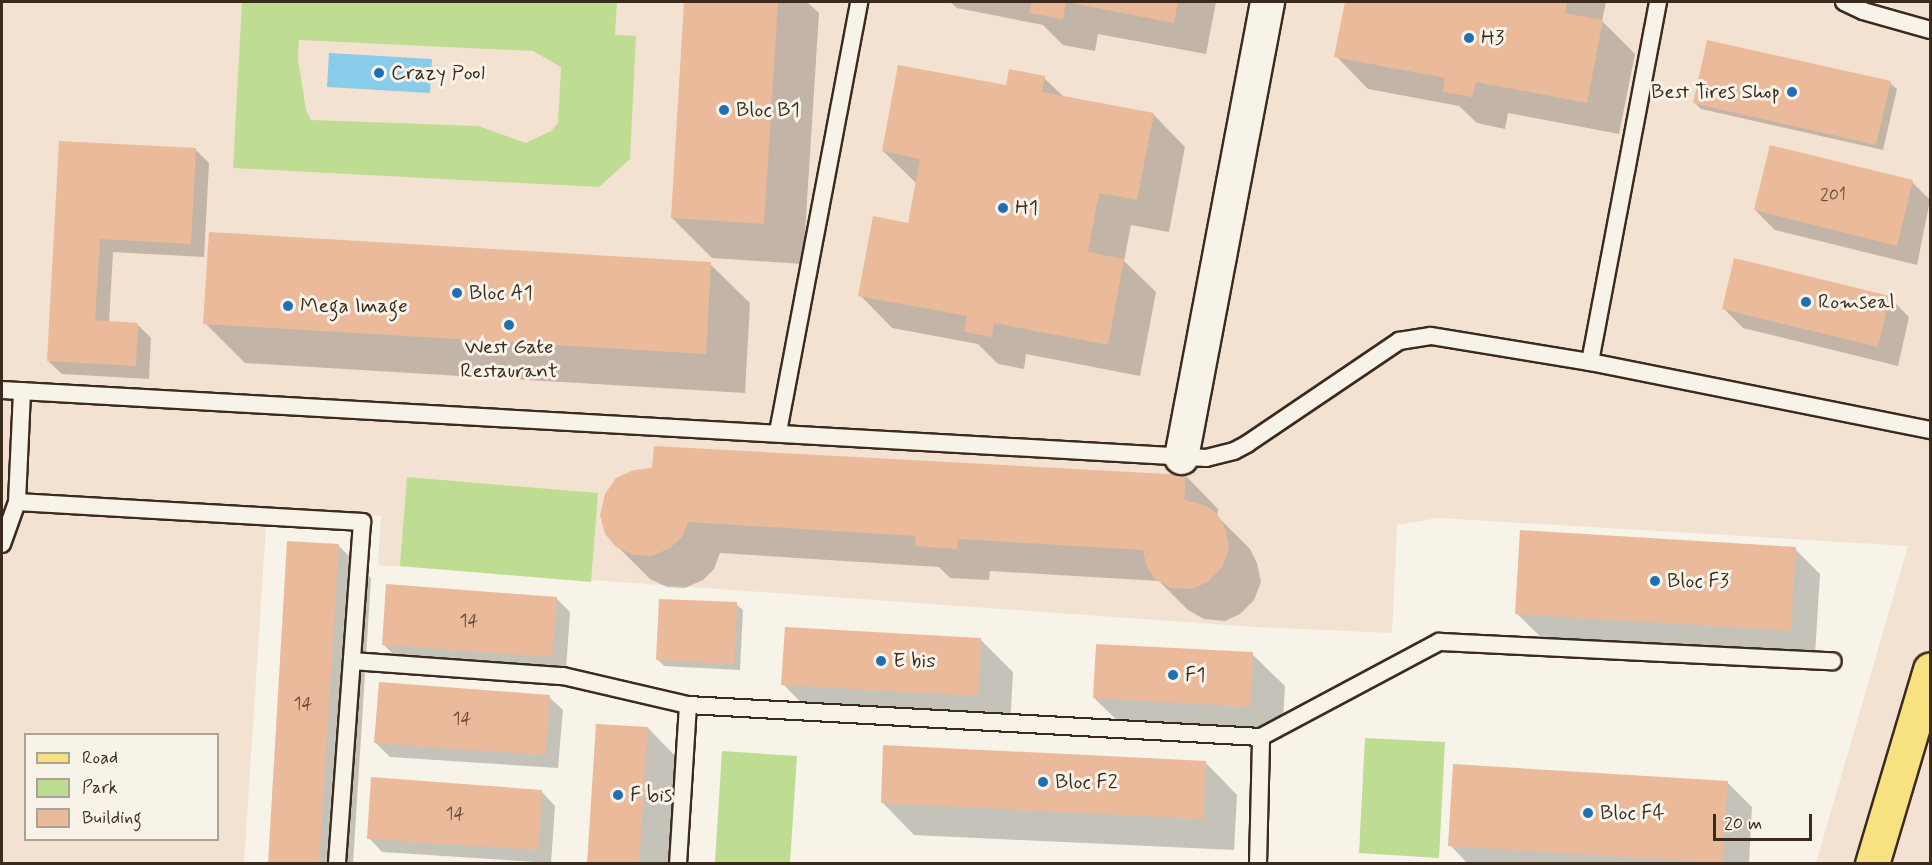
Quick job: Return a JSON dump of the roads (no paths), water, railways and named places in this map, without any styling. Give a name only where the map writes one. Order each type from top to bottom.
[{"type":"main road","points":[[1872,864],[1930,669]]},
{"type":"street","points":[[1181,457],[1267,2]]},
{"type":"lane","points":[[778,432],[859,2]]},
{"type":"lane","points":[[1590,362],[1658,2]]},
{"type":"lane","points":[[1844,2],[1863,11],[1930,30]]},
{"type":"lane","points":[[2,390],[778,432],[1206,458],[1234,451],[1399,341],[1413,336],[1450,337],[1590,362],[1930,430]]},
{"type":"lane","points":[[2,378],[30,391]]},
{"type":"lane","points":[[2,544],[17,502],[30,391]]},
{"type":"lane","points":[[17,502],[362,522],[337,864]]},
{"type":"lane","points":[[352,662],[563,676],[688,705],[1261,737],[1438,642],[1833,661]]},
{"type":"lane","points":[[678,864],[688,705]]},
{"type":"lane","points":[[1258,864],[1261,737]]},
{"type":"water","name":"Crazy Pool","points":[[329,53],[432,59],[430,93],[327,87]]},
{"type":"place","name":"H3","points":[[1469,38]]},
{"type":"place","name":"Crazy Pool","points":[[379,73]]},
{"type":"place","name":"Best Tires Shop","points":[[1792,92]]},
{"type":"place","name":"Bloc B1","points":[[724,110]]},
{"type":"place","name":"H1","points":[[1003,208]]},
{"type":"place","name":"Bloc A1","points":[[457,293]]},
{"type":"place","name":"Romseal","points":[[1806,302]]},
{"type":"place","name":"Mega Image","points":[[288,306]]},
{"type":"place","name":"West Gate Restaurant","points":[[509,325]]},
{"type":"place","name":"Bloc F3","points":[[1655,581]]},
{"type":"place","name":"E bis","points":[[881,661]]},
{"type":"place","name":"F1","points":[[1173,675]]},
{"type":"place","name":"Bloc F2","points":[[1043,782]]},
{"type":"place","name":"F bis","points":[[618,795]]},
{"type":"place","name":"Bloc F4","points":[[1588,813]]}]
